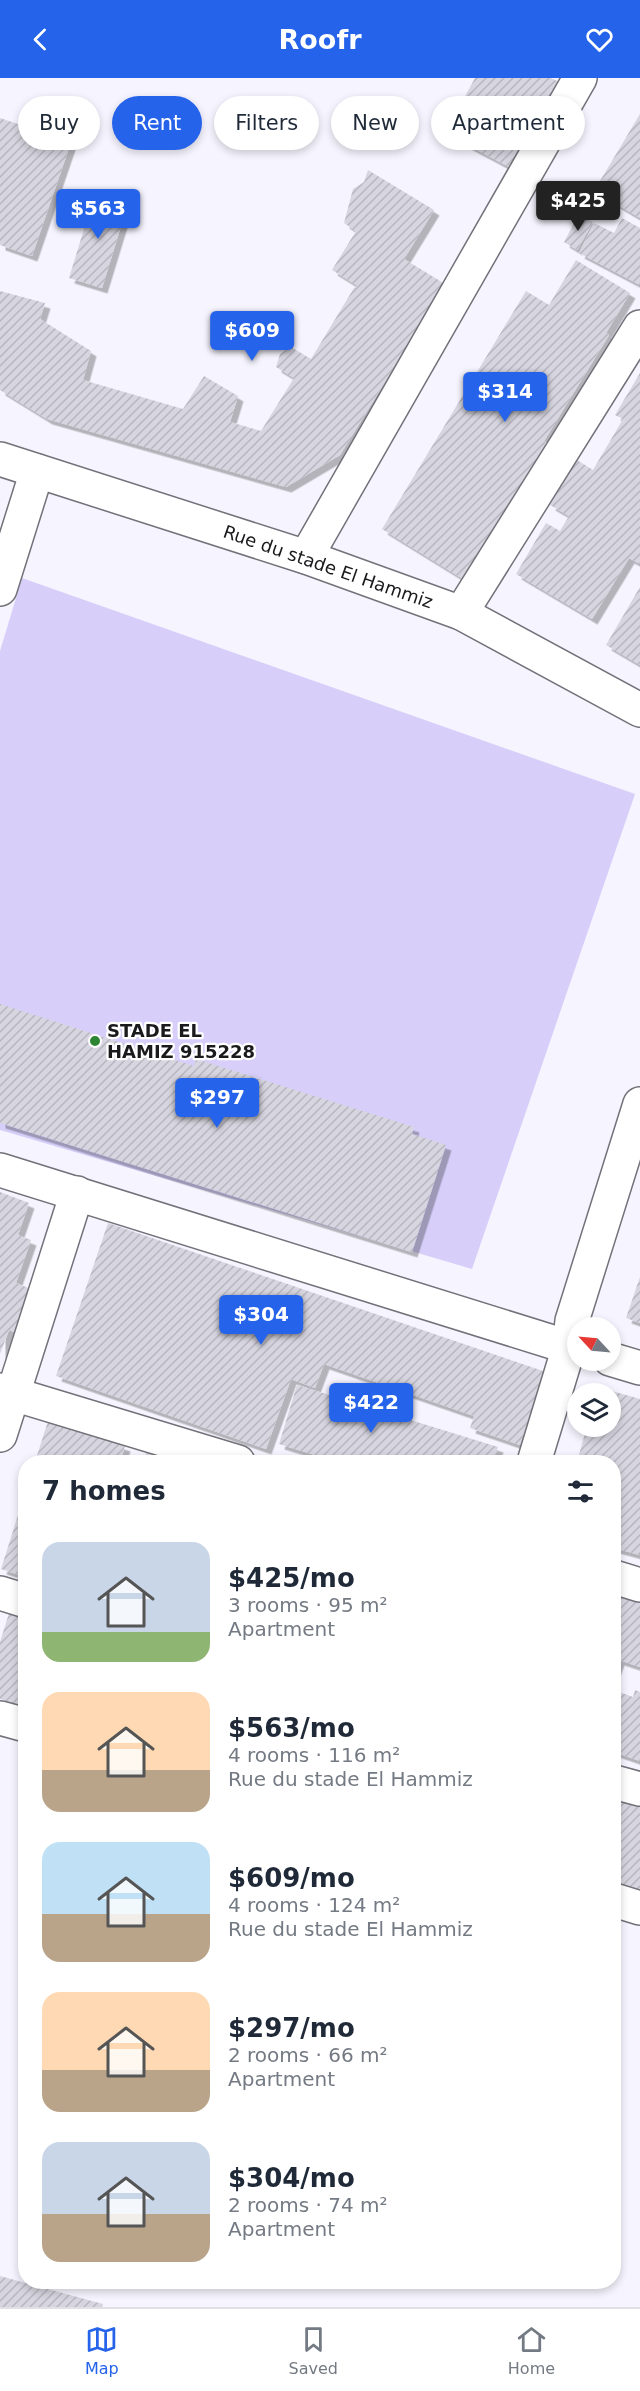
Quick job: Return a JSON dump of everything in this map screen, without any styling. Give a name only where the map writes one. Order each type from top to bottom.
[{"type":"street","points":[[306,557],[580,78]]},
{"type":"street","points":[[461,613],[640,327]]},
{"type":"street","name":"Rue du stade El Hammiz","points":[[0,459],[306,557],[461,613],[640,710]]},
{"type":"street","points":[[0,589],[37,471]]},
{"type":"street","points":[[573,1317],[638,1120]]},
{"type":"street","points":[[0,1170],[567,1346]]},
{"type":"street","points":[[0,1434],[7,1392],[77,1193]]},
{"type":"street","points":[[621,1362],[640,1368]]},
{"type":"street","points":[[536,1455],[567,1366]]},
{"type":"street","points":[[7,1392],[215,1455]]},
{"type":"street","points":[[621,1579],[640,1585]]},
{"type":"street","points":[[0,1593],[18,1599]]},
{"type":"street","points":[[0,1718],[18,1723]]},
{"type":"street","points":[[621,1784],[640,1789]]},
{"type":"street","points":[[621,1902],[640,1908]]},
{"type":"shaded area","points":[[22,578],[635,794],[472,1269],[0,1130],[0,651]]},
{"type":"building","points":[[475,78],[551,78],[559,82],[552,96],[465,96]]},
{"type":"building","points":[[640,114],[640,218],[594,191]]},
{"type":"building","points":[[0,118],[18,124],[18,150],[68,150],[32,256],[0,245]]},
{"type":"building","points":[[477,150],[523,150],[513,169]]},
{"type":"building","points":[[368,170],[434,210],[404,259],[445,284],[340,455],[286,487],[47,419],[0,390],[0,291],[45,303],[40,319],[91,351],[83,380],[183,409],[204,376],[238,396],[230,422],[261,431],[294,378],[276,367],[280,354],[291,347],[311,359],[354,288],[358,286],[332,270],[356,231],[344,223],[353,189],[364,182]]},
{"type":"building","points":[[95,193],[128,203],[102,288],[69,278]]},
{"type":"building","points":[[579,214],[593,222],[577,250],[564,242]]},
{"type":"building","points":[[622,218],[640,228],[640,285],[579,253],[594,223],[614,233]]},
{"type":"building","points":[[576,260],[630,293],[606,333],[609,335],[544,441],[552,445],[468,582],[382,529],[526,291],[549,305]]},
{"type":"building","points":[[640,373],[640,564],[629,558],[592,619],[516,574],[546,523],[560,531],[569,516],[550,505],[577,460],[593,470],[623,419],[615,415]]},
{"type":"building","points":[[640,587],[640,665],[606,645]]},
{"type":"building","points":[[0,1004],[194,1066],[196,1059],[414,1127],[412,1134],[446,1145],[412,1252],[0,1123]]},
{"type":"building","points":[[0,1192],[29,1203],[18,1235],[31,1240],[16,1283],[36,1291],[20,1334],[9,1330],[0,1354]]},
{"type":"building","points":[[108,1223],[546,1372],[520,1445],[470,1428],[474,1416],[324,1364],[315,1388],[291,1379],[266,1449],[56,1376]]},
{"type":"building","points":[[640,1277],[640,1323],[626,1318]]},
{"type":"building","points":[[297,1385],[498,1447],[495,1455],[315,1455],[279,1444]]},
{"type":"building","points":[[621,1394],[640,1399],[640,1555],[621,1550],[621,1455],[579,1455],[584,1437],[621,1437]]},
{"type":"building","points":[[48,1421],[125,1446],[122,1455],[37,1455]]},
{"type":"building","points":[[147,1451],[159,1455],[146,1455]]},
{"type":"building","points":[[18,1515],[18,1574],[1,1569]]},
{"type":"building","points":[[621,1592],[640,1598],[640,1667],[621,1661]]},
{"type":"building","points":[[10,1610],[18,1612],[18,1705],[0,1699],[0,1642]]},
{"type":"building","points":[[635,1690],[640,1692],[640,1761],[621,1754],[621,1693],[633,1697]]},
{"type":"building","points":[[621,1792],[640,1799],[640,1891],[621,1885]]},
{"type":"building","points":[[0,2276],[18,2281],[18,2289],[48,2289],[103,2304],[102,2307],[0,2307]]},
{"type":"place","name":"STADE EL HAMIZ 915228","points":[[95,1041]]}]
